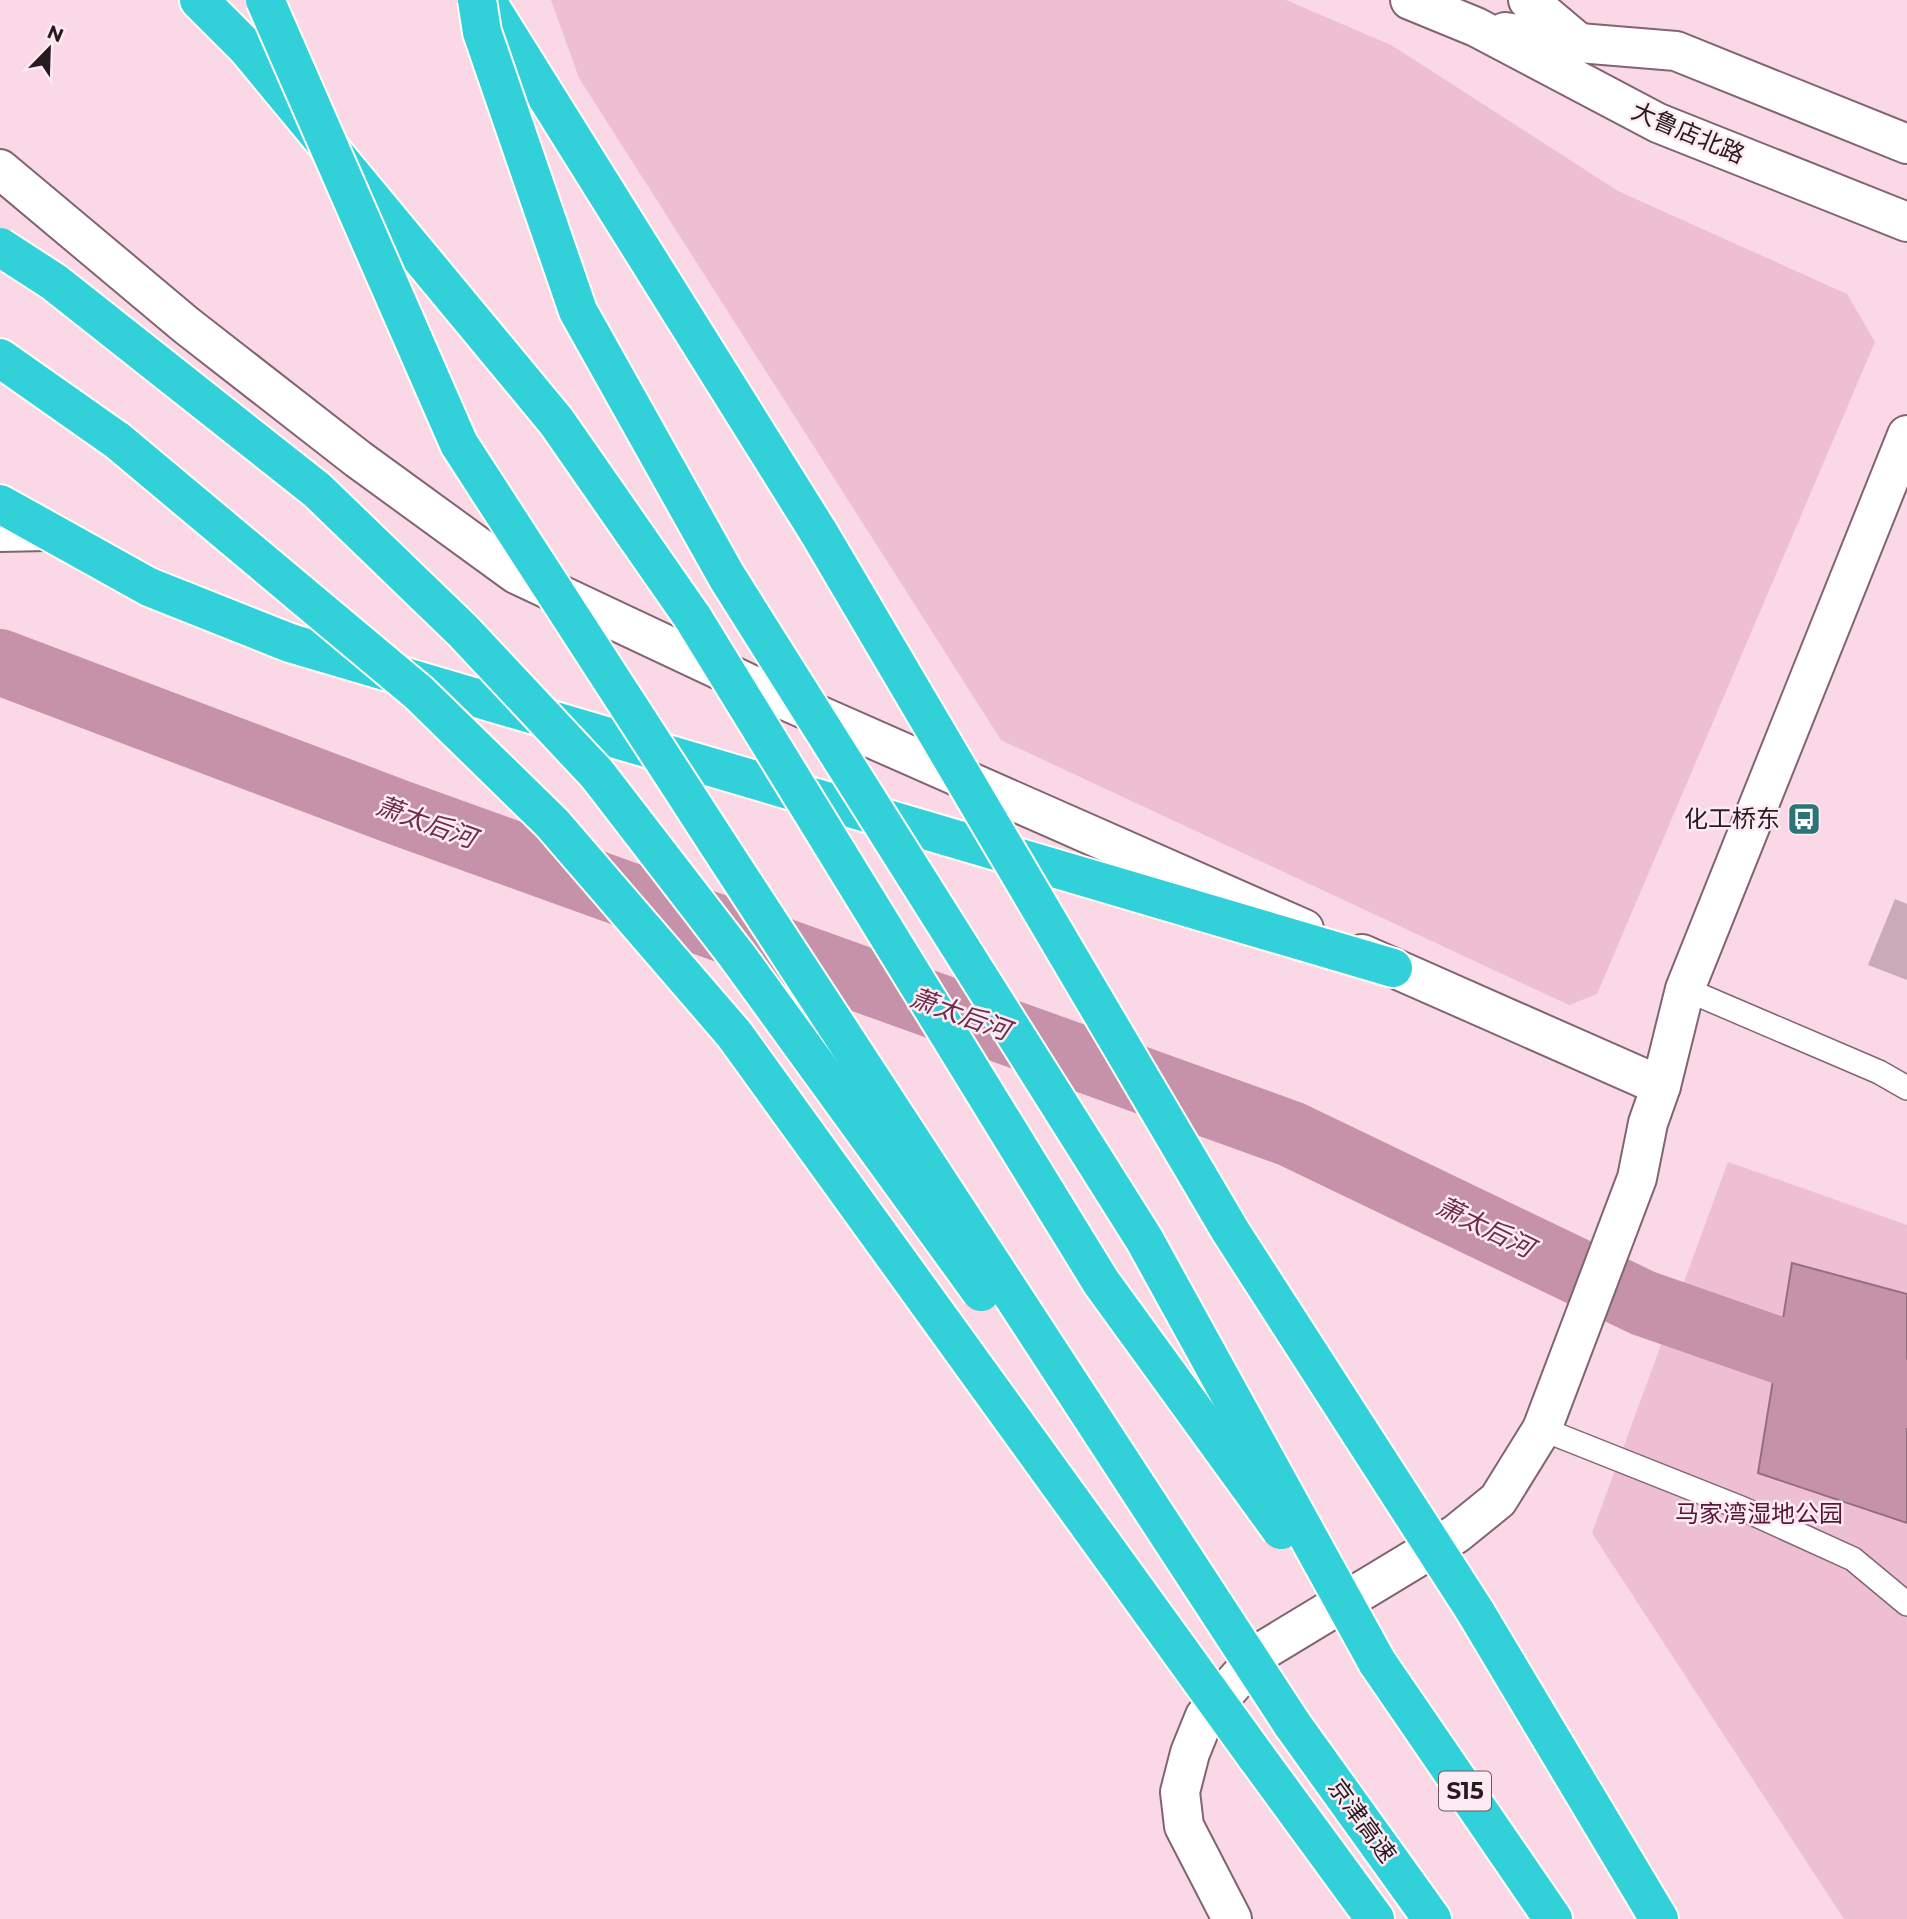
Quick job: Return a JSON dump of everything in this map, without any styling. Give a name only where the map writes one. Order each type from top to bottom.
[{"type":"highway","points":[[199,0],[246,47],[556,421],[693,618],[1101,1282],[1377,1662]]},
{"type":"highway","points":[[265,0],[459,444],[1292,1724]]},
{"type":"highway","points":[[477,0],[482,32],[578,311],[727,577],[1144,1238],[1377,1662]]},
{"type":"highway","points":[[486,0],[819,533],[1231,1232],[1475,1611],[1659,1919]]},
{"type":"highway","points":[[0,247],[54,282],[317,490],[463,631],[597,774],[738,957],[1292,1724]]},
{"type":"highway","points":[[0,358],[118,441],[419,693],[552,823],[734,1034],[1375,1919]]},
{"type":"highway","points":[[0,504],[149,587],[290,643],[1393,968]]},
{"type":"highway","name":"S15","points":[[1377,1662],[1553,1919]]},
{"type":"highway","name":"京津高速","points":[[1292,1724],[1432,1919]]},
{"type":"main road","name":"大鲁店北路","points":[[1410,0],[1476,27],[1658,123],[1907,222]]},
{"type":"main road","points":[[1528,0],[1579,43]]},
{"type":"main road","name":"大鲁店北路","points":[[1476,27],[1579,43],[1676,51],[1907,144]]},
{"type":"main road","points":[[0,169],[186,325],[358,459],[516,574],[773,695],[1661,1086]]},
{"type":"main road","points":[[1232,1919],[1184,1826],[1180,1792],[1190,1753],[1205,1716],[1261,1652],[1457,1534],[1498,1500],[1542,1429],[1637,1178],[1648,1123],[1661,1086],[1685,989],[1907,435]]},
{"type":"main road","points":[[0,531],[47,531]]},
{"type":"lane","points":[[1685,989],[1879,1072],[1907,1088]]},
{"type":"lane","points":[[1542,1429],[1741,1508],[1853,1559],[1907,1604]]},
{"type":"green space","points":[[551,0],[1286,0],[1391,45],[1618,191],[1847,294],[1875,342],[1597,994],[1569,1005],[1001,740],[579,78]]},
{"type":"green space","name":"马家湾湿地公园","points":[[1728,1162],[1907,1225],[1907,1919],[1844,1919],[1592,1533]]},
{"type":"shaded area","points":[[1792,1263],[1907,1294],[1907,1523],[1758,1473]]},
{"type":"building","points":[[1895,899],[1907,904],[1907,980],[1868,965]]},
{"type":"waterway","name":"萧太后河","points":[[0,662],[397,812],[1291,1134],[1643,1303],[1907,1395]]},
{"type":"place","name":"化工桥东","points":[[1804,819]]}]
